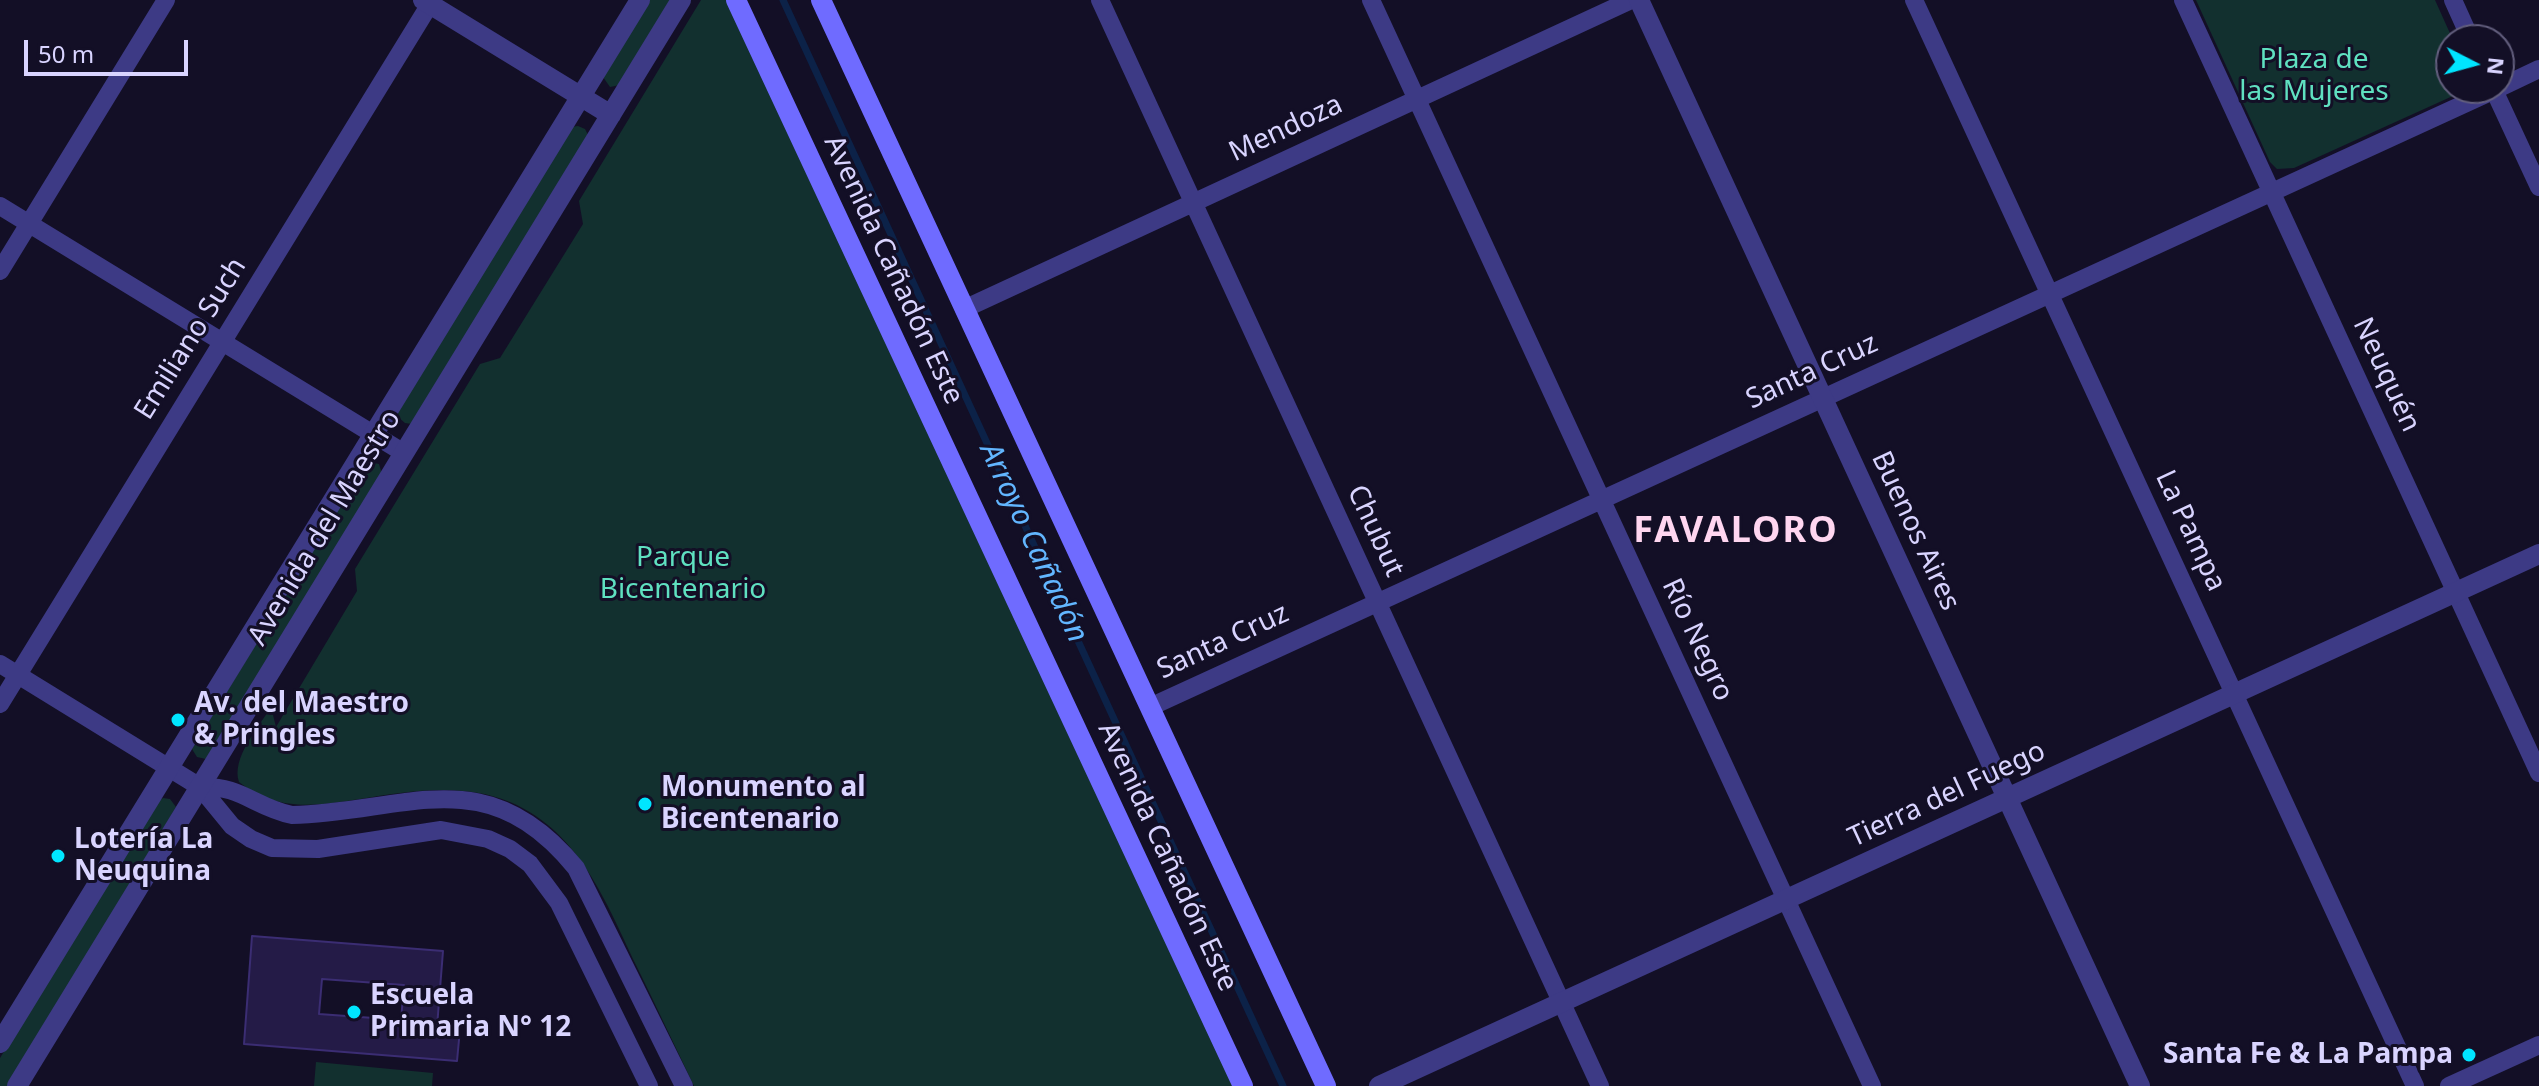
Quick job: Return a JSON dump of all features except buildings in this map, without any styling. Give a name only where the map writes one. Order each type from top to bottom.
[{"type":"main road","name":"Avenida Cañadón Este","points":[[736,0],[1243,1086]]},
{"type":"main road","name":"Avenida Cañadón Este","points":[[821,0],[1326,1086]]},
{"type":"street","points":[[0,271],[166,0]]},
{"type":"street","name":"Avenida del Maestro","points":[[0,1043],[640,0]]},
{"type":"street","name":"Avenida del Maestro","points":[[17,1086],[681,0]]},
{"type":"street","name":"Chubut","points":[[1100,0],[1600,1086]]},
{"type":"street","name":"Río Negro","points":[[1371,0],[1872,1086]]},
{"type":"street","name":"Mendoza","points":[[964,309],[1631,0]]},
{"type":"street","name":"Buenos Aires","points":[[1639,0],[2140,1086]]},
{"type":"street","name":"La Pampa","points":[[1914,0],[2415,1086]]},
{"type":"street","name":"Neuquén","points":[[2183,0],[2539,773]]},
{"type":"street","points":[[2453,0],[2464,24]]},
{"type":"street","points":[[426,2],[611,115]]},
{"type":"street","name":"Emiliano Such","points":[[0,704],[223,342],[426,2]]},
{"type":"street","name":"Santa Cruz","points":[[2515,80],[2539,69]]},
{"type":"street","name":"Santa Cruz","points":[[1150,707],[2461,104]]},
{"type":"street","points":[[2503,104],[2539,187]]},
{"type":"street","points":[[0,206],[404,453]]},
{"type":"street","name":"Tierra del Fuego","points":[[1379,1086],[2539,554]]},
{"type":"street","points":[[0,664],[200,787],[232,826],[272,848],[318,849],[441,830],[488,839],[510,849],[530,864],[559,903],[649,1086]]},
{"type":"street","points":[[200,787],[229,788],[272,811],[292,815],[438,798],[488,804],[514,813],[558,846],[576,868],[684,1086]]},
{"type":"street","points":[[2449,1086],[2539,1045]]},
{"type":"green space","points":[[648,0],[672,0],[620,85],[610,87],[603,77]]},
{"type":"green space","name":"Parque Bicentenario","points":[[701,0],[727,0],[1234,1086],[694,1086],[601,893],[572,850],[555,831],[534,815],[510,802],[473,792],[416,791],[312,805],[267,798],[239,782],[242,753],[271,707],[276,727],[357,591],[355,569],[480,364],[500,358],[583,224],[579,201]]},
{"type":"green space","name":"Plaza de las Mujeres","points":[[2196,0],[2435,0],[2446,24],[2435,24],[2435,104],[2294,168],[2277,169],[2270,162]]},
{"type":"green space","points":[[571,127],[585,129],[588,135],[412,424],[405,423],[398,417],[398,410]]},
{"type":"green space","points":[[369,462],[379,464],[382,474],[206,759],[197,757],[192,749]]},
{"type":"green space","points":[[163,798],[170,799],[176,807],[8,1086],[0,1086],[0,1058],[157,802]]},
{"type":"green space","points":[[316,1062],[433,1073],[432,1086],[314,1086]]},
{"type":"waterway","name":"Arroyo Cañadón","points":[[783,0],[1283,1086]]},
{"type":"place","name":"Av. del Maestro & Pringles","points":[[178,720]]},
{"type":"place","name":"Monumento al Bicentenario","points":[[645,804]]},
{"type":"place","name":"Lotería La Neuquina","points":[[58,856]]},
{"type":"place","name":"Escuela Primaria N° 12","points":[[354,1012]]},
{"type":"place","name":"Santa Fe & La Pampa","points":[[2469,1055]]},
{"type":"district","name":"FAVALORO","points":[[1736,532]]}]
